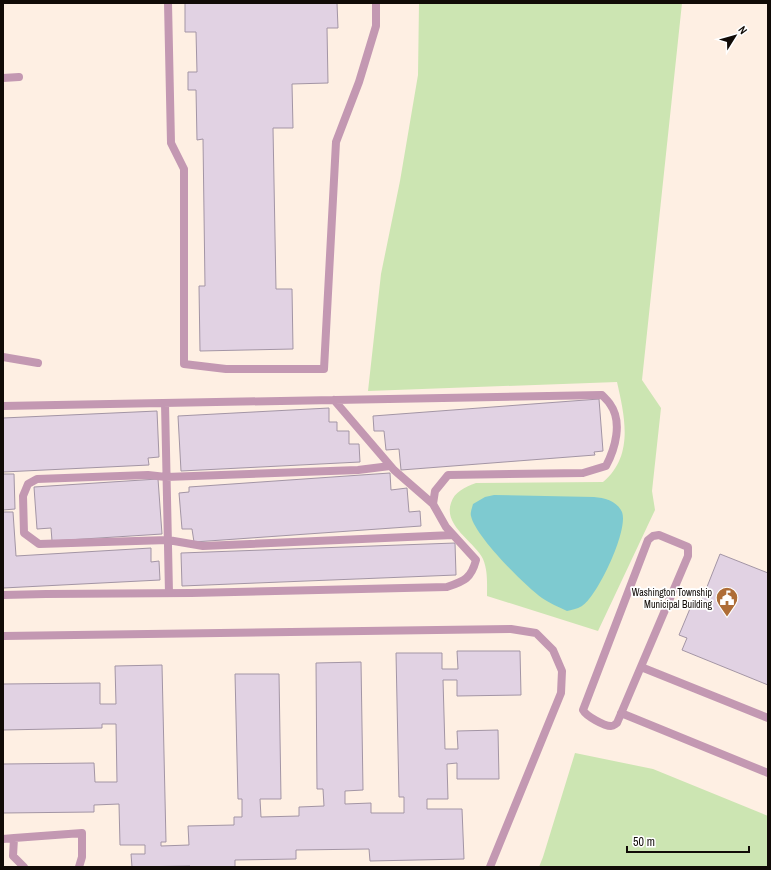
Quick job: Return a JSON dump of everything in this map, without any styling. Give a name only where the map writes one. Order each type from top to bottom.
[{"type":"lane","points":[[168,3],[171,143],[184,169],[184,364],[233,369],[324,369],[336,142],[359,82],[376,26],[376,3]]},
{"type":"lane","points":[[3,78],[19,77]]},
{"type":"lane","points":[[3,357],[38,363]]},
{"type":"lane","points":[[3,406],[602,395],[611,405],[618,425],[613,452],[606,466],[583,473],[448,475],[435,490],[433,504]]},
{"type":"lane","points":[[3,595],[447,587],[464,582],[473,571],[476,560],[446,527],[433,504],[390,466],[334,400]]},
{"type":"lane","points":[[165,403],[169,593]]},
{"type":"lane","points":[[390,466],[358,470],[166,477],[148,475],[37,479],[28,484],[23,496],[24,533],[39,544],[168,540],[203,546],[453,535]]},
{"type":"lane","points":[[659,535],[688,547],[689,551],[641,667],[617,723],[614,726],[610,726],[585,714],[583,710],[648,540],[653,536],[659,535]]},
{"type":"lane","points":[[3,636],[511,629],[536,633],[553,650],[562,671],[561,693],[490,867]]},
{"type":"lane","points":[[641,667],[768,718]]},
{"type":"lane","points":[[621,713],[768,773]]},
{"type":"lane","points":[[3,839],[82,834],[82,856],[79,867]]},
{"type":"lane","points":[[14,838],[13,856],[24,867]]},
{"type":"green space","points":[[419,3],[682,3],[642,380],[661,408],[652,491],[655,510],[598,631],[487,596],[487,582],[483,559],[456,526],[450,511],[452,499],[457,493],[476,483],[603,482],[613,472],[619,460],[625,435],[623,409],[617,382],[368,391],[381,274],[400,181],[418,75]]},
{"type":"green space","points":[[575,753],[653,769],[768,816],[768,867],[539,867]]},
{"type":"water","points":[[494,495],[594,497],[610,501],[620,508],[623,521],[616,547],[596,590],[582,606],[567,611],[545,600],[524,583],[481,536],[471,516],[473,504],[485,497]]},
{"type":"building","points":[[185,3],[337,3],[338,28],[327,28],[328,83],[292,84],[293,128],[273,128],[276,289],[292,289],[293,349],[200,351],[199,286],[205,286],[203,139],[197,140],[196,90],[188,90],[188,72],[197,72],[196,32],[185,32]]},
{"type":"building","points":[[599,399],[603,451],[594,452],[595,455],[401,470],[399,449],[386,450],[384,431],[374,431],[373,416]]},
{"type":"building","points":[[329,408],[329,422],[337,422],[337,431],[349,431],[349,444],[359,444],[360,462],[181,471],[178,416]]},
{"type":"building","points":[[157,411],[159,457],[148,458],[149,465],[3,472],[3,418]]},
{"type":"building","points":[[390,473],[391,490],[407,488],[409,512],[420,511],[421,526],[194,542],[192,529],[182,529],[179,493],[189,492],[189,487]]},
{"type":"building","points":[[3,474],[14,474],[15,509],[3,510]]},
{"type":"building","points":[[158,479],[162,534],[52,541],[51,528],[37,529],[34,487]]},
{"type":"building","points":[[3,512],[13,512],[16,556],[151,548],[151,562],[159,561],[160,580],[3,588]]},
{"type":"building","points":[[455,543],[456,575],[182,586],[181,553]]},
{"type":"building","name":"Washington Township Municipal Building","points":[[720,554],[768,573],[768,685],[682,650],[687,638],[679,635],[694,599],[701,602]]},
{"type":"building","points":[[457,651],[520,651],[521,695],[457,696],[457,680],[443,680],[445,749],[458,749],[457,731],[498,730],[499,779],[457,779],[457,763],[447,764],[448,799],[427,799],[427,809],[462,809],[464,859],[370,861],[369,849],[296,850],[296,859],[235,860],[235,867],[132,867],[131,854],[145,854],[145,845],[120,845],[119,804],[94,805],[94,812],[3,813],[3,764],[94,763],[95,782],[117,782],[116,724],[102,724],[102,728],[3,730],[3,684],[100,683],[100,704],[116,704],[115,666],[162,665],[166,842],[161,842],[161,846],[189,845],[188,826],[234,825],[234,817],[242,817],[242,799],[238,799],[235,674],[279,674],[281,799],[260,799],[261,817],[299,816],[299,807],[324,806],[323,789],[317,789],[316,663],[361,662],[363,790],[345,791],[345,804],[371,803],[371,813],[404,813],[404,797],[399,797],[396,653],[442,653],[442,669],[458,669]]},
{"type":"place","name":"Washington Township Municipal Building","points":[[727,618]]}]
